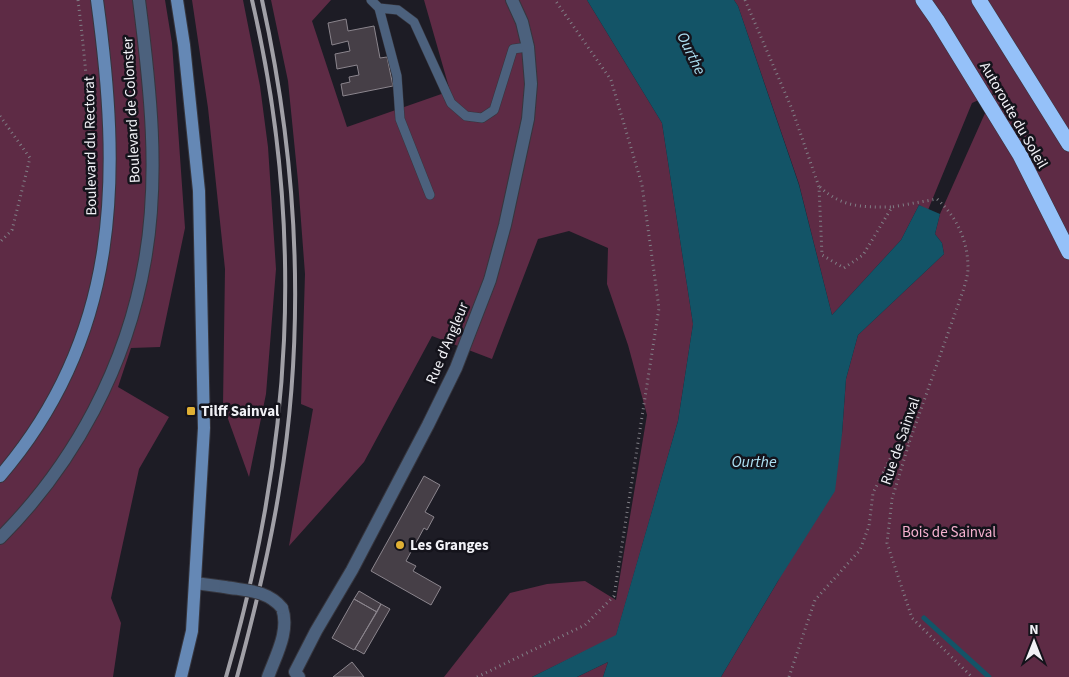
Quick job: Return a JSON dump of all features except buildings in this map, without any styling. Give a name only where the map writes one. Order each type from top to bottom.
[{"type":"highway","name":"Autoroute du Soleil","points":[[923,0],[1020,155],[1069,252]]},
{"type":"highway","name":"Autoroute du Soleil","points":[[979,0],[1069,144]]},
{"type":"main road","name":"Boulevard du Rectorat","points":[[0,476],[32,435],[56,396],[85,329],[96,294],[103,258],[109,208],[109,127],[106,77],[97,0]]},
{"type":"main road","points":[[177,0],[184,45],[199,191],[204,428],[192,631],[181,677]]},
{"type":"street","name":"Boulevard de Colonster","points":[[0,538],[42,491],[74,446],[110,378],[136,299],[145,260],[150,220],[152,178],[148,74],[139,0]]},
{"type":"street","name":"Rue d'Angleur","points":[[297,674],[316,632],[352,570],[456,368],[490,280],[505,225],[528,119],[531,84],[528,47],[522,22],[512,0]]},
{"type":"street","points":[[195,583],[265,594],[275,600],[282,608],[285,618],[285,630],[268,677]]},
{"type":"lane","points":[[371,0],[379,8],[397,76],[400,119],[430,195]]},
{"type":"lane","points":[[379,8],[398,10],[414,22],[451,103],[466,116],[482,118],[494,110],[513,50],[528,47]]},
{"type":"path","points":[[78,0],[88,90],[92,206]]},
{"type":"path","points":[[477,677],[585,625],[614,596],[659,308],[642,185],[611,80],[555,0]]},
{"type":"path","points":[[745,0],[792,109],[819,186],[822,255],[844,268],[863,255],[892,207]]},
{"type":"path","points":[[0,116],[30,158],[12,230],[0,242]]},
{"type":"path","points":[[819,186],[830,197],[846,204],[866,207],[892,207]]},
{"type":"path","name":"Rue de Sainval","points":[[892,207],[936,200],[947,208],[959,225],[964,242],[968,269],[963,291],[910,440],[892,499],[887,543],[912,618],[972,677]]},
{"type":"path","points":[[789,677],[814,600],[860,550],[869,526],[874,493],[892,455],[910,440]]},
{"type":"green space","points":[[0,0],[165,0],[172,43],[185,228],[160,347],[131,348],[118,387],[169,417],[139,469],[111,598],[121,623],[113,677],[0,677]]},
{"type":"green space","points":[[192,0],[243,0],[260,86],[268,147],[276,269],[266,394],[249,477],[223,405],[225,269],[208,108]]},
{"type":"green space","points":[[271,0],[331,0],[312,21],[347,127],[450,91],[424,0],[587,0],[662,123],[693,324],[678,421],[616,636],[532,677],[444,677],[510,593],[547,584],[585,581],[616,600],[647,415],[628,345],[607,284],[608,248],[569,231],[538,239],[492,359],[432,336],[364,462],[289,546],[313,409],[301,404],[305,274],[288,81]]},
{"type":"green space","name":"Bois de Sainval","points":[[734,0],[1069,0],[1069,677],[721,677],[778,581],[842,434],[846,379],[858,335],[944,254],[942,243],[935,234],[940,214],[994,93],[972,103],[928,210],[919,205],[901,240],[832,315],[799,184],[738,6]]},
{"type":"green space","points":[[608,662],[603,677],[577,677]]},
{"type":"water","name":"Ourthe","points":[[587,0],[734,0],[738,6],[799,185],[832,315],[901,240],[919,205],[940,214],[935,234],[942,243],[944,254],[858,335],[846,379],[835,491],[778,581],[721,677],[603,677],[608,662],[577,677],[532,677],[616,635],[678,421],[693,324],[662,123]]},
{"type":"waterway","points":[[924,618],[989,677]]},
{"type":"railway","points":[[226,677],[248,592],[266,508],[277,424],[284,340],[285,256],[280,171],[269,86],[252,0]]},
{"type":"railway","points":[[237,677],[261,582],[276,509],[288,424],[293,364],[295,303],[290,181],[274,60],[262,0]]},
{"type":"place","name":"Tilff Sainval","points":[[191,411]]},
{"type":"place","name":"Les Granges","points":[[400,545]]}]
